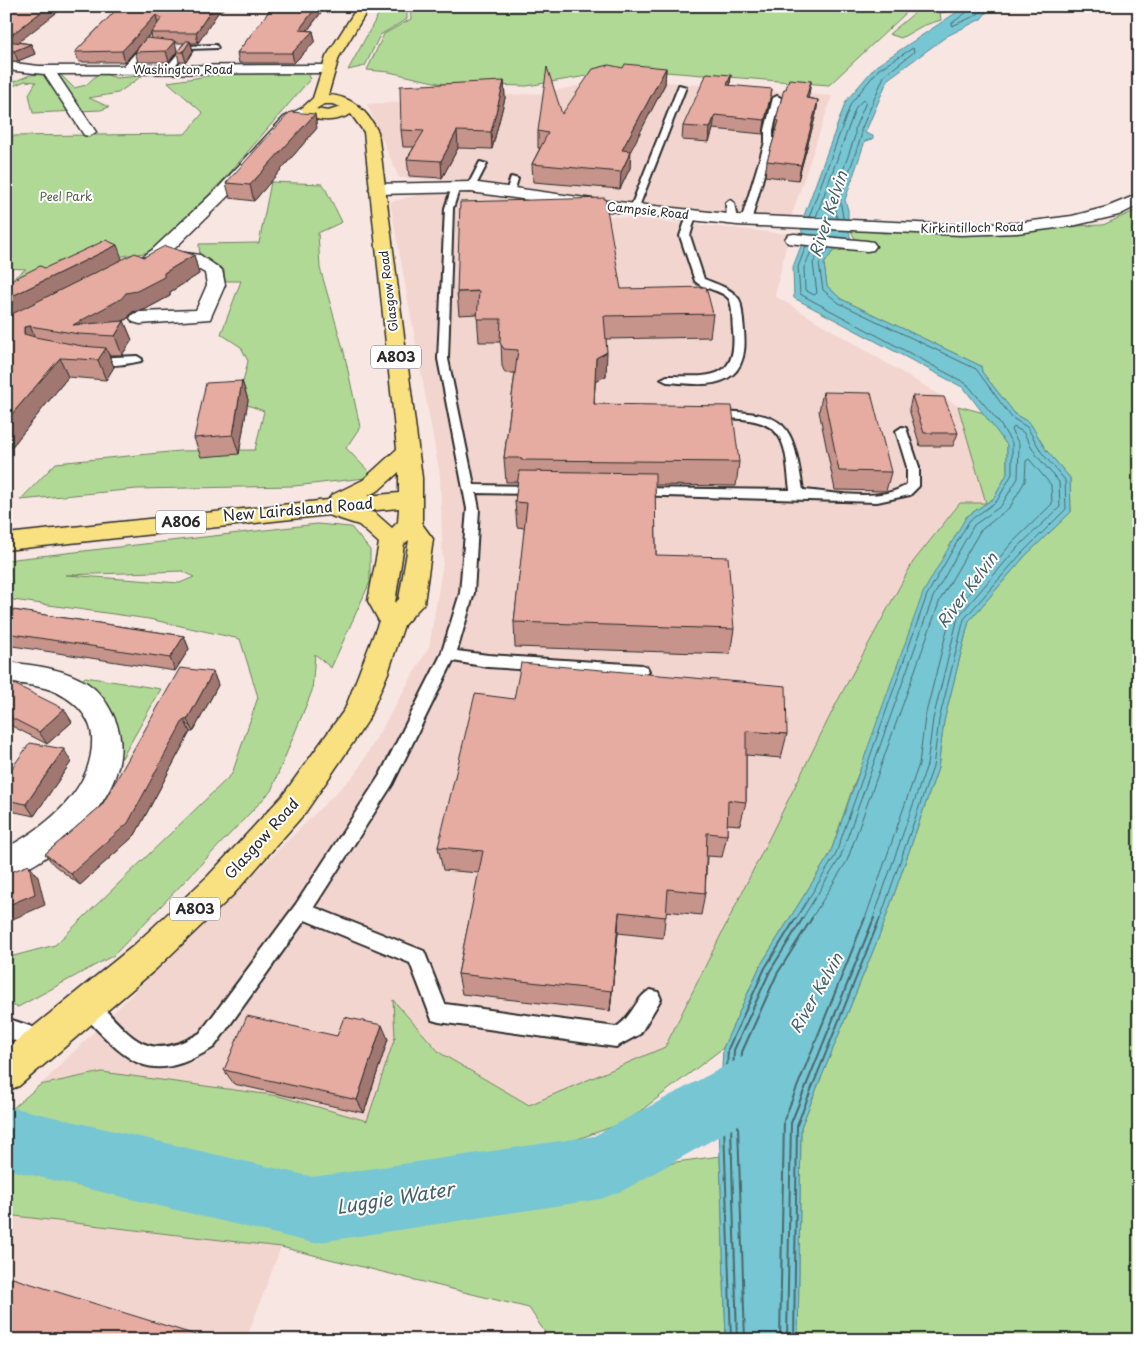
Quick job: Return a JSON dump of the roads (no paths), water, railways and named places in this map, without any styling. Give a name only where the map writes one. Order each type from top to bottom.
[{"type":"main road","points":[[364,6],[328,69],[317,104],[336,115],[364,120]]},
{"type":"main road","name":"Glasgow Road","points":[[6,1073],[144,958],[220,886],[294,804],[357,714],[392,621],[381,601],[410,499],[407,452],[371,132],[360,112],[350,107],[347,102],[336,100],[317,104]]},
{"type":"main road","points":[[336,115],[346,112],[350,107]]},
{"type":"main road","points":[[323,507],[372,485],[407,452]]},
{"type":"main road","name":"New Lairdsland Road","points":[[6,542],[410,499]]},
{"type":"main road","points":[[323,507],[367,519],[401,533]]},
{"type":"street","points":[[9,73],[51,69],[76,55]]},
{"type":"street","name":"Washington Road","points":[[51,69],[328,69]]},
{"type":"street","points":[[51,69],[50,76],[89,132]]},
{"type":"street","points":[[122,275],[158,254],[225,190],[290,120],[317,104]]},
{"type":"street","name":"Campsie Road","points":[[377,189],[512,186],[634,209],[739,220],[797,232]]},
{"type":"street","name":"Kirkintilloch Road","points":[[797,232],[891,228],[961,230],[1016,228],[1072,221],[1113,210],[1139,199]]},
{"type":"street","points":[[797,232],[867,246]]},
{"type":"street","points":[[140,318],[203,315],[216,285],[213,270],[194,259],[158,254]]},
{"type":"street","points":[[6,672],[60,682],[79,692],[96,707],[106,725],[108,745],[104,768],[93,791],[76,814],[50,838],[6,864]]},
{"type":"lane","points":[[125,70],[155,34]]},
{"type":"lane","points":[[178,47],[216,47]]},
{"type":"lane","points":[[169,69],[186,47]]},
{"type":"lane","points":[[634,209],[682,87]]},
{"type":"lane","points":[[739,220],[769,142],[777,98]]},
{"type":"lane","points":[[88,1006],[138,1054],[157,1058],[175,1057],[193,1050],[207,1040],[302,910],[386,780],[430,694],[448,655],[467,593],[473,509],[471,489],[452,408],[443,358],[449,208],[483,164]]},
{"type":"lane","points":[[730,203],[739,220]]},
{"type":"lane","points":[[667,379],[716,378],[730,372],[739,355],[735,300],[728,293],[700,281],[685,236],[691,215]]},
{"type":"lane","points":[[81,360],[108,362],[137,359]]},
{"type":"lane","points":[[705,414],[758,416],[782,427],[788,440],[798,494]]},
{"type":"lane","points":[[619,491],[798,494],[887,498],[908,491],[913,485],[915,476],[902,430]]},
{"type":"lane","points":[[471,489],[550,490]]},
{"type":"lane","points":[[448,655],[488,661],[642,672]]},
{"type":"lane","points":[[302,910],[417,957],[439,1013],[616,1038],[627,1034],[636,1026],[651,999]]},
{"type":"lane","points":[[6,1028],[46,1041]]},
{"type":"water","name":"River Kelvin","points":[[966,6],[992,6],[981,19],[947,36],[888,79],[865,133],[873,136],[873,139],[865,141],[845,200],[848,210],[848,226],[851,241],[833,251],[824,264],[827,286],[841,299],[981,366],[982,372],[1016,415],[1030,423],[1046,450],[1070,478],[1071,512],[1025,556],[969,621],[944,721],[938,768],[882,929],[801,1127],[798,1340],[726,1340],[719,1126],[723,1048],[760,966],[830,854],[923,593],[966,517],[994,498],[1007,474],[1007,445],[964,388],[794,298],[793,267],[803,241],[801,224],[846,101],[876,66]]},
{"type":"waterway","name":"Luggie Water","points":[[6,1137],[313,1210],[601,1167],[767,1076]]},
{"type":"park label","name":"Peel Park","points":[[66,197]]}]
